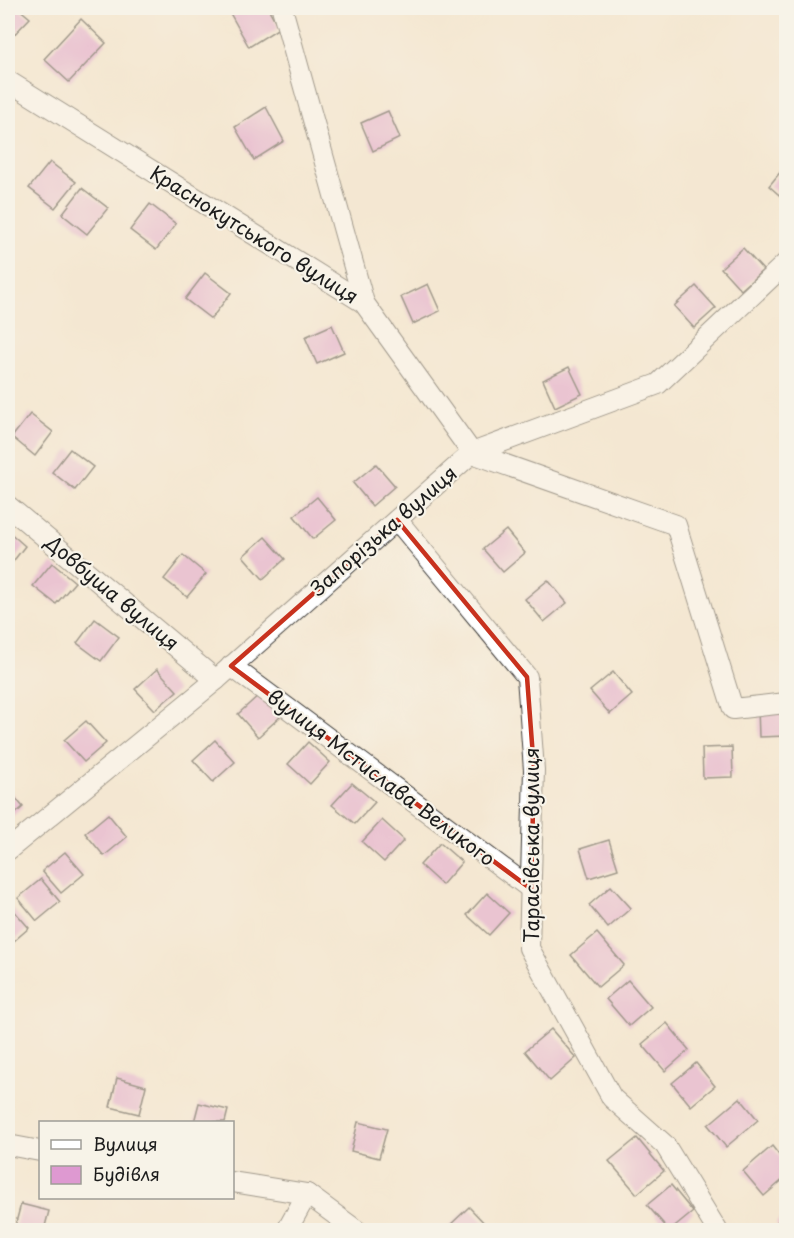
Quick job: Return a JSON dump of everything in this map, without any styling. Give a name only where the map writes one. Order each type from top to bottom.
[{"type":"street","points":[[282,8],[364,303]]},
{"type":"street","name":"Краснокутського вулиця","points":[[8,81],[364,303],[472,453]]},
{"type":"street","name":"Запорізька вулиця","points":[[8,850],[216,680],[472,453],[658,384],[786,263]]},
{"type":"street","points":[[472,453],[676,525],[733,709],[786,703]]},
{"type":"street","name":"Довбуша вулиця","points":[[8,506],[216,680]]},
{"type":"street","name":"Тарасівська вулиця","points":[[397,520],[527,677],[534,770],[529,948],[612,1098],[664,1145],[717,1230]]},
{"type":"street","name":"вулиця Мстислава Великого","points":[[231,666],[531,889]]},
{"type":"street","points":[[8,1145],[39,1151]]},
{"type":"street","points":[[234,1182],[307,1194],[356,1230]]},
{"type":"street","points":[[287,1230],[307,1194]]},
{"type":"highlighted area","points":[[397,520],[527,677],[534,770],[531,889],[231,666]]},
{"type":"building","points":[[8,8],[18,8],[30,18],[8,41]]},
{"type":"building","points":[[239,8],[268,8],[279,28],[249,47],[230,13]]},
{"type":"building","points":[[81,19],[106,43],[69,82],[44,59]]},
{"type":"building","points":[[266,107],[284,141],[254,160],[235,127]]},
{"type":"building","points":[[388,111],[400,138],[373,151],[361,123]]},
{"type":"building","points":[[50,162],[76,182],[55,208],[29,188]]},
{"type":"building","points":[[786,165],[786,201],[769,186]]},
{"type":"building","points":[[82,188],[108,208],[87,234],[62,214]]},
{"type":"building","points":[[150,204],[176,224],[156,250],[130,230]]},
{"type":"building","points":[[743,248],[763,270],[741,290],[721,268]]},
{"type":"building","points":[[205,273],[231,293],[211,319],[185,299]]},
{"type":"building","points":[[428,284],[440,311],[413,324],[401,297]]},
{"type":"building","points":[[696,286],[716,308],[694,328],[674,306]]},
{"type":"building","points":[[332,325],[344,352],[317,364],[305,337]]},
{"type":"building","points":[[569,367],[582,394],[555,407],[543,380]]},
{"type":"building","points":[[30,414],[53,432],[35,456],[12,437]]},
{"type":"building","points":[[70,449],[93,467],[75,490],[52,472]]},
{"type":"building","points":[[376,464],[395,486],[372,506],[353,483]]},
{"type":"building","points":[[317,497],[336,520],[313,539],[294,516]]},
{"type":"building","points":[[506,530],[525,553],[503,572],[483,549]]},
{"type":"building","points":[[8,531],[25,546],[8,568]]},
{"type":"building","points":[[265,537],[285,559],[263,579],[243,556]]},
{"type":"building","points":[[183,555],[206,574],[187,597],[164,579]]},
{"type":"building","points":[[52,563],[75,582],[56,604],[33,586]]},
{"type":"building","points":[[548,580],[567,603],[544,622],[525,599]]},
{"type":"building","points":[[95,619],[119,637],[101,661],[77,643]]},
{"type":"building","points":[[157,669],[177,691],[155,710],[135,689]]},
{"type":"building","points":[[613,672],[632,695],[610,714],[590,691]]},
{"type":"building","points":[[260,694],[280,717],[258,737],[238,714]]},
{"type":"building","points":[[786,706],[786,736],[759,737],[758,707]]},
{"type":"building","points":[[86,721],[106,743],[84,762],[64,740]]},
{"type":"building","points":[[215,740],[235,762],[213,782],[193,760]]},
{"type":"building","points":[[308,742],[330,762],[310,784],[288,764]]},
{"type":"building","points":[[732,747],[733,777],[703,778],[702,748]]},
{"type":"building","points":[[352,783],[375,802],[355,824],[332,805]]},
{"type":"building","points":[[8,789],[23,807],[8,820]]},
{"type":"building","points":[[108,814],[127,837],[104,856],[85,833]]},
{"type":"building","points":[[382,820],[404,840],[384,862],[362,842]]},
{"type":"building","points":[[609,840],[618,869],[589,878],[580,849]]},
{"type":"building","points":[[440,843],[462,862],[442,885],[420,865]]},
{"type":"building","points":[[65,852],[84,874],[61,893],[42,871]]},
{"type":"building","points":[[41,879],[60,902],[37,921],[18,898]]},
{"type":"building","points":[[611,886],[631,908],[608,928],[589,905]]},
{"type":"building","points":[[487,893],[509,913],[489,935],[467,915]]},
{"type":"building","points":[[10,906],[29,928],[8,946],[8,907]]},
{"type":"building","points":[[597,933],[624,965],[598,987],[571,955]]},
{"type":"building","points":[[628,980],[651,1007],[629,1026],[606,999]]},
{"type":"building","points":[[667,1023],[689,1050],[665,1071],[642,1044]]},
{"type":"building","points":[[551,1029],[576,1058],[550,1081],[525,1051]]},
{"type":"building","points":[[696,1063],[715,1086],[691,1106],[672,1083]]},
{"type":"building","points":[[117,1078],[146,1086],[139,1114],[110,1107]]},
{"type":"building","points":[[740,1098],[758,1120],[726,1147],[708,1125]]},
{"type":"building","points":[[199,1103],[228,1110],[225,1121],[194,1121]]},
{"type":"building","points":[[358,1122],[387,1129],[379,1158],[351,1151]]},
{"type":"building","points":[[637,1138],[664,1171],[637,1194],[609,1161]]},
{"type":"building","points":[[772,1146],[786,1164],[786,1177],[764,1196],[743,1171]]},
{"type":"building","points":[[671,1185],[693,1212],[669,1230],[647,1205]]},
{"type":"building","points":[[21,1204],[49,1211],[44,1230],[14,1230]]},
{"type":"building","points":[[469,1207],[489,1228],[487,1230],[451,1230],[448,1227]]},
{"type":"building","points":[[786,1214],[786,1230],[781,1230],[776,1223]]}]
